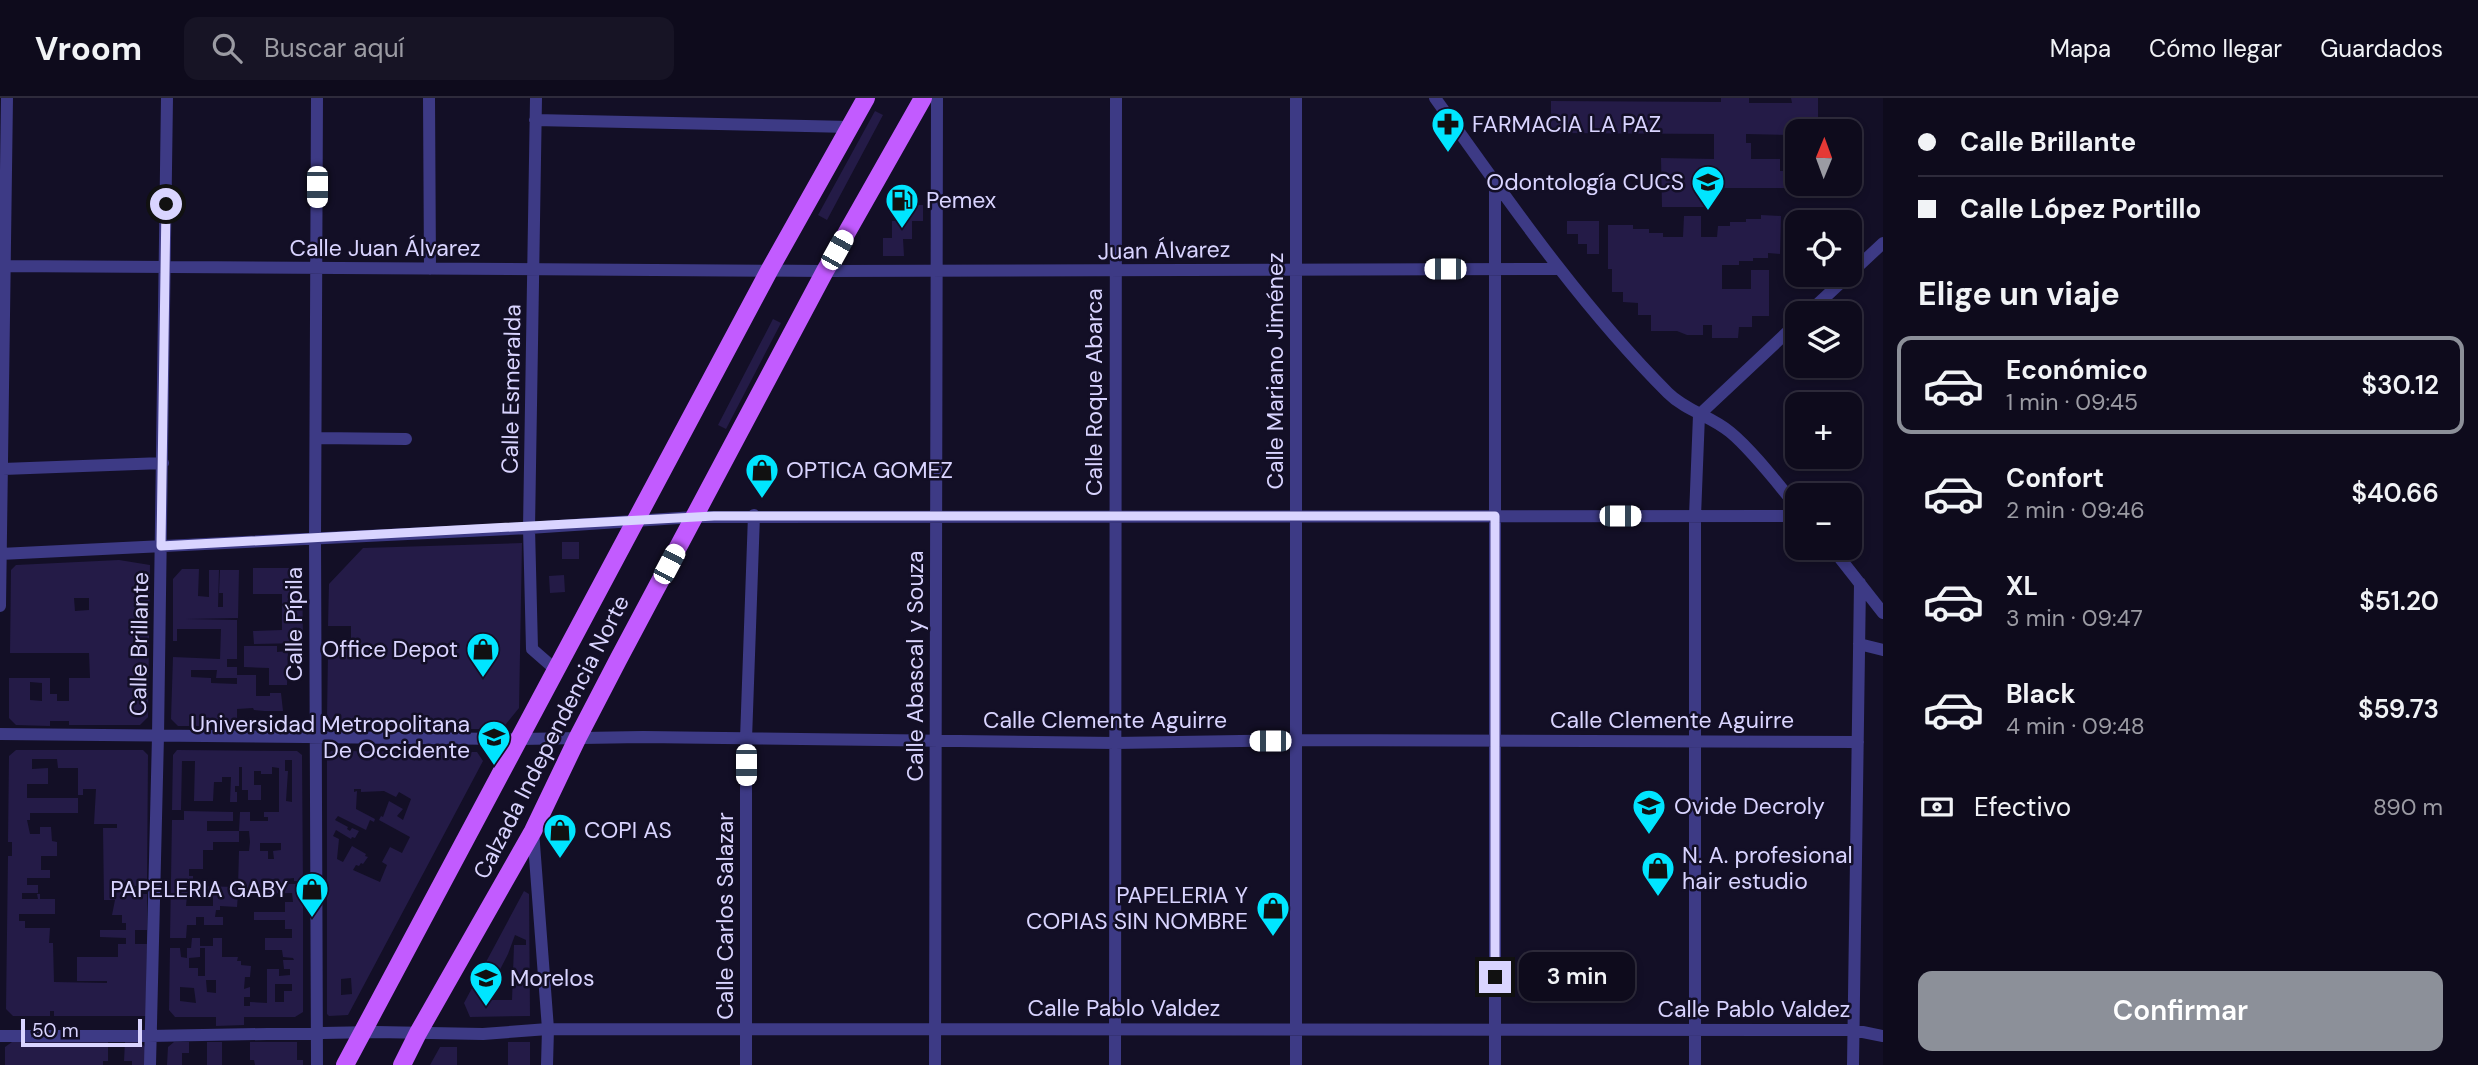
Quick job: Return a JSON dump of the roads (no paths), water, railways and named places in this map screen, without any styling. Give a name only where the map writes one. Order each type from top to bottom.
[{"type":"main road","name":"Calzada Independencia Norte","points":[[345,1065],[770,269],[866,98]]},
{"type":"main road","name":"Calzada Independencia Norte","points":[[402,1065],[533,831],[578,737],[694,517],[825,271],[923,98]]},
{"type":"street","name":"Calle Brillante","points":[[150,1065],[163,463],[167,98]]},
{"type":"street","name":"Calle Pípila","points":[[317,98],[317,1065]]},
{"type":"street","points":[[429,98],[430,269]]},
{"type":"street","name":"Calle Esmeralda","points":[[536,98],[529,528],[533,649],[556,670]]},
{"type":"street","name":"Calle Abascal y Souza","points":[[935,1065],[937,98]]},
{"type":"street","name":"Calle Roque Abarca","points":[[1115,1065],[1116,98]]},
{"type":"street","name":"Calle Mariano Jiménez","points":[[1296,98],[1296,1065]]},
{"type":"street","points":[[1435,98],[1559,269],[1612,333],[1670,395],[1686,408],[1717,422],[1732,433],[1785,493]]},
{"type":"street","points":[[0,606],[3,99]]},
{"type":"street","points":[[536,120],[850,127]]},
{"type":"street","points":[[1495,181],[1495,1065]]},
{"type":"street","points":[[1862,262],[1883,243]]},
{"type":"street","name":"Calle Juan Álvarez","points":[[3,266],[770,269]]},
{"type":"street","name":"Juan Álvarez","points":[[770,269],[1559,269]]},
{"type":"street","points":[[1821,301],[1835,287]]},
{"type":"street","points":[[1695,1065],[1695,516],[1699,415],[1785,334]]},
{"type":"street","points":[[316,438],[406,439]]},
{"type":"street","points":[[2,469],[163,463]]},
{"type":"street","points":[[0,554],[754,515],[1785,516]]},
{"type":"street","name":"Calle Carlos Salazar","points":[[746,1065],[746,739],[754,515]]},
{"type":"street","points":[[1842,560],[1883,613]]},
{"type":"street","points":[[1853,1065],[1860,583]]},
{"type":"street","points":[[1859,645],[1883,650]]},
{"type":"street","name":"Calle Clemente Aguirre","points":[[0,734],[936,739],[1115,743],[1296,740],[1858,742]]},
{"type":"street","points":[[533,831],[548,1030],[547,1065]]},
{"type":"street","name":"Calle Pablo Valdez","points":[[0,1036],[1115,1028],[1853,1030],[1883,1036]]},
{"type":"place","name":"FARMACIA LA PAZ","points":[[1448,154]]},
{"type":"place","name":"Odontología CUCS","points":[[1708,212]]},
{"type":"place","name":"Pemex","points":[[902,230]]},
{"type":"place","name":"OPTICA GOMEZ","points":[[762,500]]},
{"type":"place","name":"Office Depot","points":[[483,679]]},
{"type":"place","name":"Universidad Metropolitana De Occidente","points":[[494,767]]},
{"type":"place","name":"Ovide Decroly","points":[[1649,836]]},
{"type":"place","name":"COPI AS","points":[[560,860]]},
{"type":"place","name":"N. A. profesional hair estudio","points":[[1658,898]]},
{"type":"place","name":"PAPELERIA GABY","points":[[312,919]]},
{"type":"place","name":"PAPELERIA Y COPIAS SIN NOMBRE","points":[[1273,938]]},
{"type":"place","name":"Morelos","points":[[486,1008]]}]
